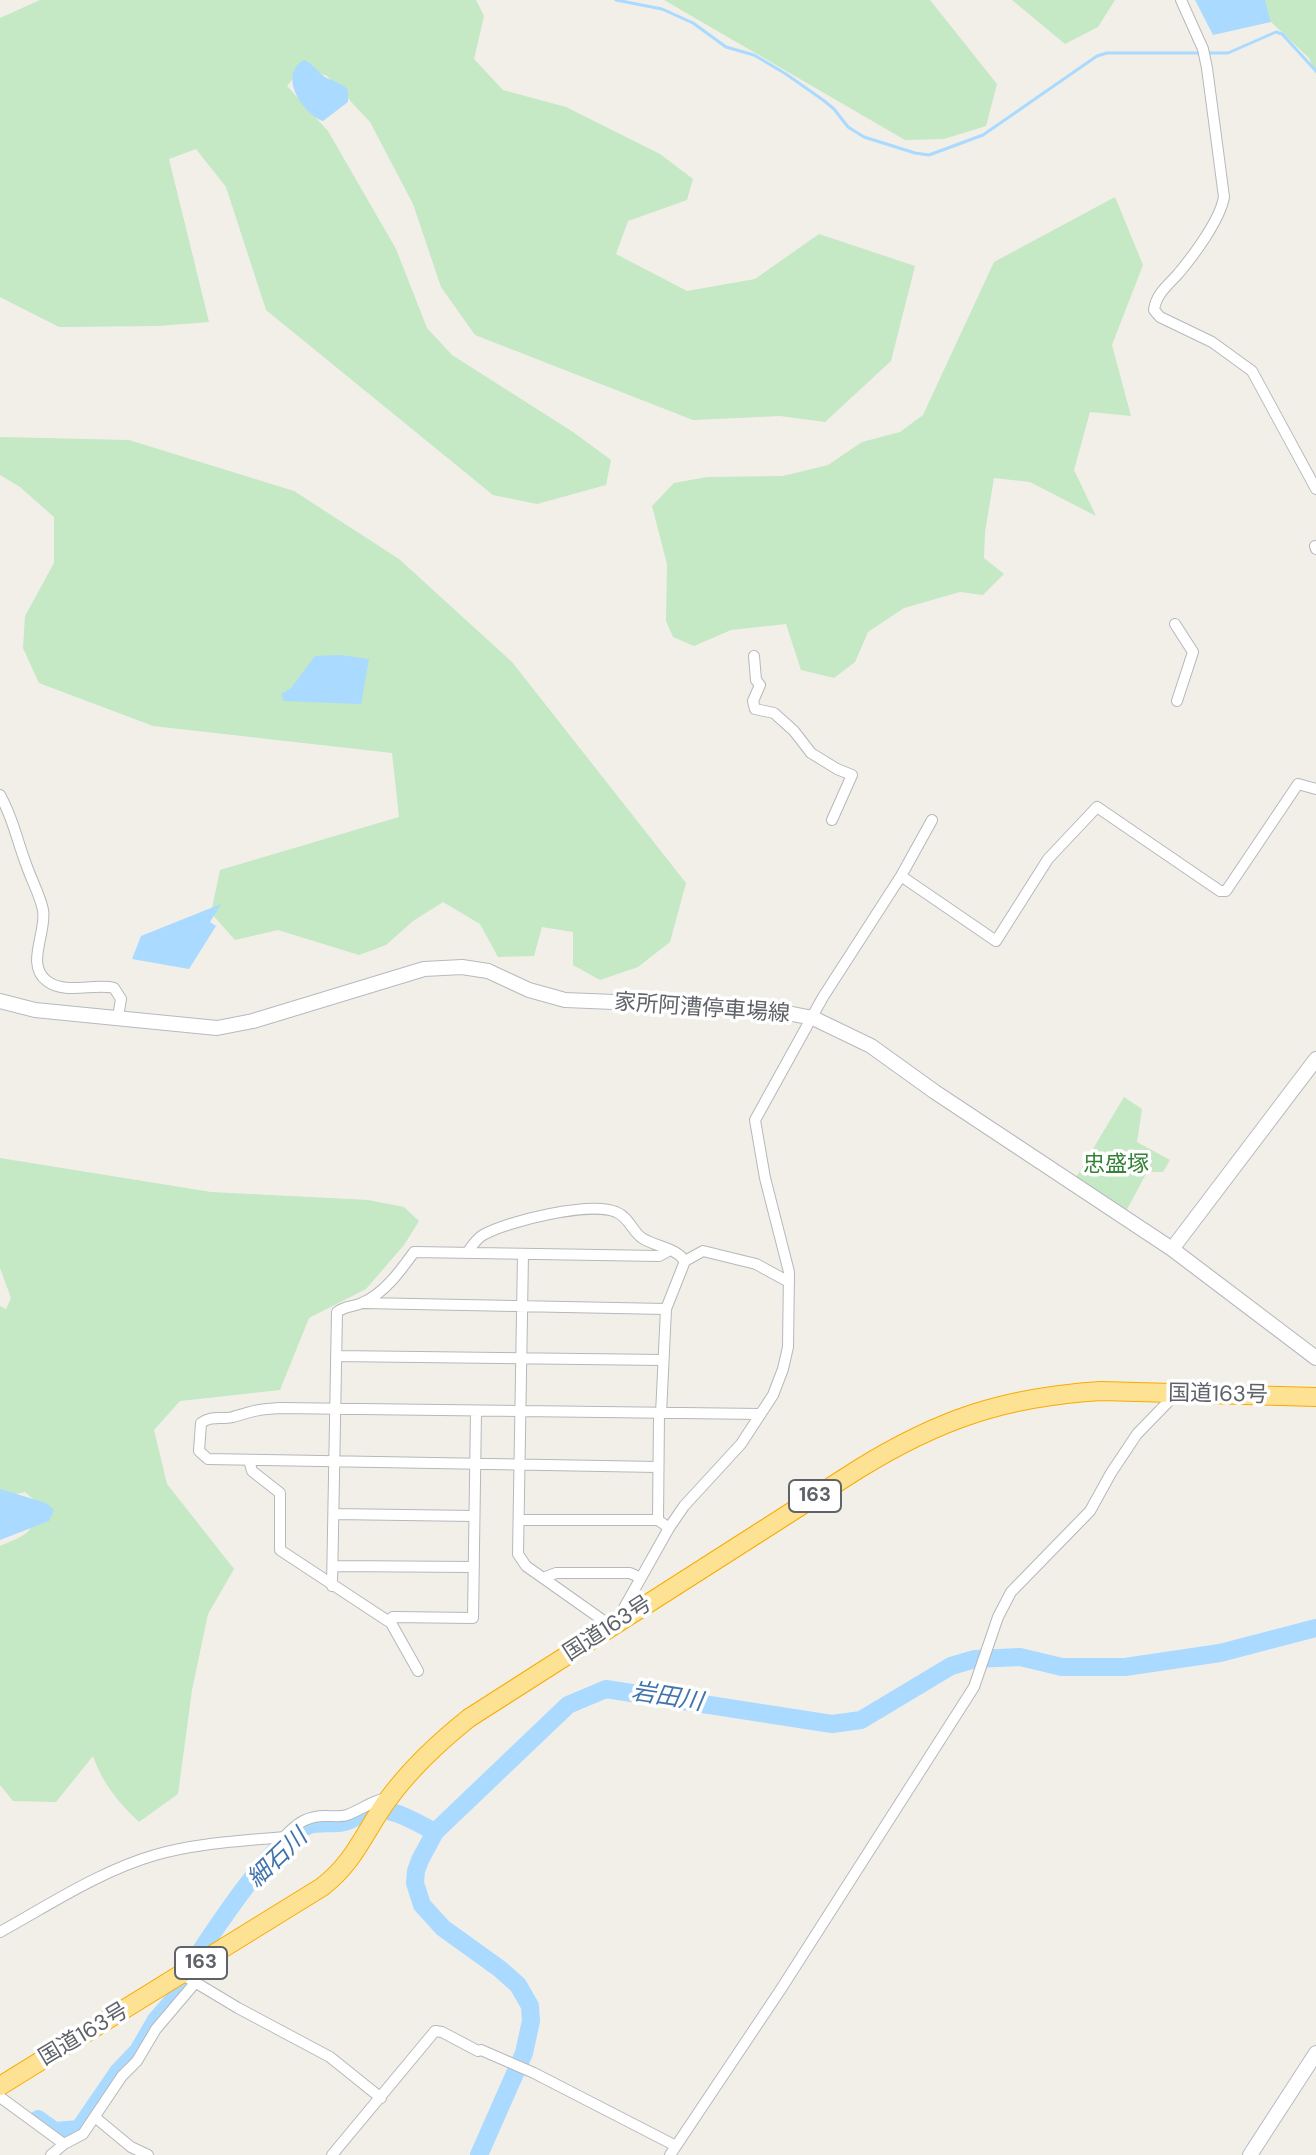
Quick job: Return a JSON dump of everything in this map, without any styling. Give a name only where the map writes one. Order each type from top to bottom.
[{"type":"highway","name":"国道163号","points":[[2,2088],[189,1979],[339,1874],[352,1859],[387,1800],[437,1743],[469,1718],[886,1452],[978,1411],[1042,1396],[1101,1391],[1316,1397]]},
{"type":"main road","name":"家所阿漕停車場線","points":[[0,1001],[35,1010],[217,1028],[234,1026],[424,969],[449,967],[488,971],[529,990],[565,1000],[712,1006],[777,1011],[813,1018],[871,1046],[1172,1249],[1316,1358]]},
{"type":"main road","points":[[1172,1249],[1316,1059]]},
{"type":"main road","points":[[1250,2155],[1316,2053]]},
{"type":"street","points":[[1181,0],[1203,49],[1218,133],[1224,197],[1220,212],[1190,259],[1159,294],[1154,310],[1160,317],[1212,342],[1252,371],[1316,489]]},
{"type":"street","points":[[1175,624],[1193,652],[1177,701]]},
{"type":"street","points":[[754,656],[756,680],[760,685],[753,701],[755,709],[774,713],[794,731],[811,753],[852,775],[832,820]]},
{"type":"street","points":[[901,876],[996,941],[1048,859],[1097,807],[1220,891],[1226,891],[1298,784],[1316,789]]},
{"type":"street","points":[[0,795],[12,816],[43,912],[37,962],[40,971],[49,983],[114,988],[121,999],[118,1017]]},
{"type":"street","points":[[523,1254],[518,1554],[520,1561],[543,1578],[619,1621],[669,1528],[684,1506],[741,1444],[773,1395],[788,1347],[789,1272],[755,1120],[823,997],[901,876],[932,820]]},
{"type":"street","points":[[467,1253],[476,1240],[492,1231],[540,1216],[586,1209],[617,1212],[628,1220],[639,1237],[680,1255],[685,1261]]},
{"type":"street","points":[[363,1303],[393,1279],[414,1252],[659,1256],[670,1250]]},
{"type":"street","points":[[658,1520],[666,1309],[685,1261],[703,1251],[756,1264],[789,1282]]},
{"type":"street","points":[[332,1586],[337,1312],[363,1303],[666,1309]]},
{"type":"street","points":[[336,1356],[663,1360]]},
{"type":"street","points":[[332,2155],[435,2031],[530,2071],[673,2150],[781,1989],[968,1697],[979,1675],[998,1617],[1011,1592],[1090,1511],[1128,1447],[1169,1401],[1171,1394]]},
{"type":"street","points":[[658,1467],[208,1459],[199,1451],[201,1423],[208,1417],[231,1417],[249,1410],[761,1414]]},
{"type":"street","points":[[388,1621],[393,1617],[473,1618],[476,1411]]},
{"type":"street","points":[[249,1460],[252,1471],[280,1493],[280,1550],[388,1621],[406,1646],[418,1671]]},
{"type":"street","points":[[334,1514],[474,1516]]},
{"type":"street","points":[[519,1520],[658,1520],[669,1528]]},
{"type":"street","points":[[333,1566],[474,1567]]},
{"type":"street","points":[[543,1578],[556,1573],[630,1573],[641,1578]]},
{"type":"street","points":[[0,1932],[92,1881],[148,1857],[218,1844],[284,1837],[296,1824],[313,1817],[345,1816],[373,1800],[387,1800]]},
{"type":"street","points":[[51,2155],[83,2134],[96,2118],[189,1979],[330,2057],[381,2098]]},
{"type":"street","points":[[2,2088],[64,2144]]},
{"type":"street","points":[[96,2118],[131,2147],[148,2155]]},
{"type":"green space","points":[[40,0],[476,0],[484,16],[474,59],[503,90],[566,107],[660,154],[693,179],[687,200],[628,221],[616,254],[687,291],[755,279],[819,234],[915,266],[891,361],[825,422],[780,416],[693,420],[475,335],[441,287],[413,204],[370,122],[327,76],[303,66],[287,86],[328,131],[396,249],[427,328],[452,355],[573,432],[611,460],[606,485],[537,504],[493,495],[266,310],[226,187],[196,149],[169,159],[209,322],[59,327],[0,297],[0,18]]},
{"type":"green space","points":[[664,0],[930,0],[997,84],[986,126],[944,139],[905,140]]},
{"type":"green space","points":[[1012,0],[1115,0],[1098,27],[1065,44]]},
{"type":"green space","points":[[1265,0],[1316,0],[1316,74],[1309,58],[1271,22]]},
{"type":"green space","points":[[1115,197],[1143,265],[1112,345],[1131,416],[1090,412],[1074,470],[1096,516],[1030,482],[994,478],[984,558],[1004,574],[983,595],[960,592],[904,608],[868,632],[855,662],[834,678],[801,670],[786,624],[731,630],[694,646],[673,637],[666,621],[667,564],[652,506],[674,483],[707,477],[783,476],[828,465],[862,442],[900,432],[923,415],[994,262]]},
{"type":"green space","points":[[0,437],[129,440],[294,491],[399,559],[512,662],[686,883],[670,942],[638,967],[600,980],[573,965],[573,932],[542,927],[534,956],[498,957],[480,924],[443,902],[413,921],[386,945],[359,955],[278,930],[235,940],[211,913],[220,870],[399,817],[392,753],[153,726],[39,683],[23,648],[25,616],[54,563],[54,517],[20,487],[0,475]]},
{"type":"green space","name":"忠盛塚","points":[[1124,1097],[1142,1109],[1137,1142],[1170,1160],[1163,1172],[1146,1174],[1125,1213],[1075,1179]]},
{"type":"green space","points":[[0,1158],[211,1192],[368,1200],[404,1207],[419,1221],[404,1245],[366,1289],[309,1318],[280,1390],[180,1401],[154,1430],[167,1484],[234,1569],[208,1614],[192,1690],[178,1794],[139,1822],[112,1792],[93,1756],[56,1802],[13,1801],[0,1785],[0,1546],[31,1528],[39,1504],[25,1492],[0,1498],[0,1306],[6,1309],[11,1298],[0,1268]]},
{"type":"water","points":[[1195,0],[1265,0],[1271,22],[1213,35]]},
{"type":"water","points":[[304,60],[348,90],[348,102],[323,121],[308,111],[296,94],[293,75]]},
{"type":"water","points":[[315,656],[369,659],[361,704],[284,701],[281,694],[291,688]]},
{"type":"water","points":[[221,904],[210,922],[216,926],[189,969],[132,959],[141,936]]},
{"type":"water","points":[[0,1489],[46,1503],[54,1510],[49,1521],[0,1540]]},
{"type":"waterway","points":[[616,0],[662,9],[693,23],[726,47],[754,55],[786,74],[823,100],[848,127],[864,137],[929,155],[983,135],[1097,56],[1107,53],[1199,53]]},
{"type":"waterway","points":[[1207,53],[1228,53],[1276,32],[1282,34],[1316,71]]},
{"type":"waterway","name":"岩田川","points":[[479,2155],[524,2053],[531,2021],[530,2006],[518,1985],[443,1928],[422,1905],[415,1883],[416,1871],[435,1832],[568,1705],[606,1689],[832,1724],[861,1720],[951,1666],[975,1659],[1020,1657],[1062,1667],[1125,1667],[1220,1653],[1316,1628]]},
{"type":"waterway","name":"細石川","points":[[196,1958],[262,1865],[293,1834],[307,1826],[344,1822],[368,1811],[380,1810],[405,1816],[435,1832]]},
{"type":"waterway","name":"細石川","points":[[38,2119],[55,2131],[79,2129],[118,2072],[138,2051],[156,2020],[184,1988]]}]
